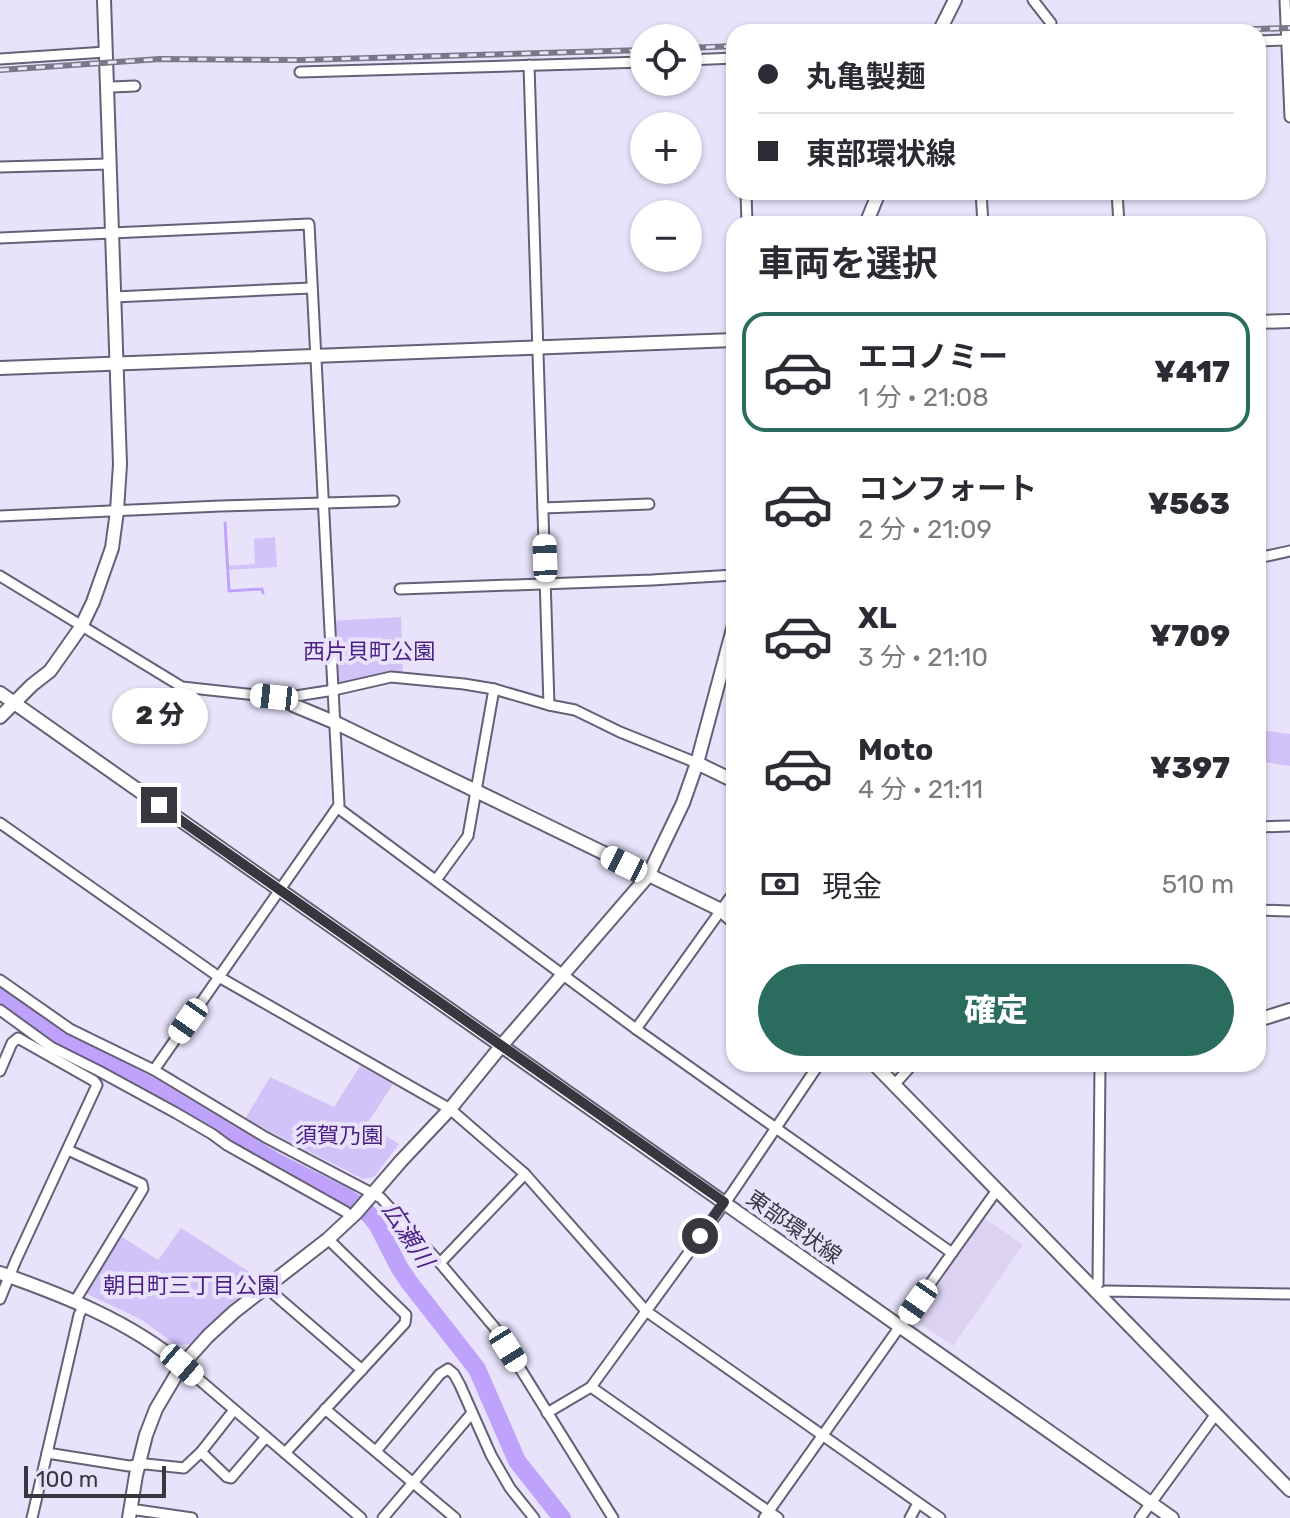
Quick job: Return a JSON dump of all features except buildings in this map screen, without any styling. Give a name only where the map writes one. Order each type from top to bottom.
[{"type":"street","points":[[0,717],[50,671],[81,627],[112,548],[120,464],[104,0]]},
{"type":"street","points":[[943,24],[955,0]]},
{"type":"street","points":[[1033,0],[1051,23]]},
{"type":"street","points":[[1285,0],[1290,117]]},
{"type":"street","points":[[1266,41],[1287,40]]},
{"type":"street","points":[[0,59],[106,52]]},
{"type":"street","points":[[702,59],[726,58]]},
{"type":"street","points":[[300,72],[630,62]]},
{"type":"street","points":[[529,65],[549,705]]},
{"type":"street","points":[[112,87],[135,86]]},
{"type":"street","points":[[0,167],[109,164]]},
{"type":"street","points":[[0,238],[309,224],[338,808],[154,1070]]},
{"type":"street","points":[[114,297],[311,288]]},
{"type":"street","points":[[1266,322],[1290,321]]},
{"type":"street","points":[[0,368],[726,340]]},
{"type":"street","points":[[0,516],[394,501]]},
{"type":"street","points":[[543,508],[649,504]]},
{"type":"street","points":[[1266,556],[1290,551]]},
{"type":"street","points":[[400,589],[726,575]]},
{"type":"street","points":[[0,576],[182,687],[283,698],[391,677],[464,684],[575,710],[726,777]]},
{"type":"street","points":[[192,1518],[130,1513],[146,1435],[156,1409],[182,1365],[234,1312],[328,1239],[351,1212],[370,1197],[450,1109],[648,876],[683,803],[726,655]]},
{"type":"street","points":[[436,880],[466,841],[494,689]]},
{"type":"street","name":"東部環状線","points":[[0,693],[1172,1518]]},
{"type":"street","points":[[283,698],[726,915]]},
{"type":"street","points":[[338,808],[636,1029],[952,1253]]},
{"type":"street","points":[[0,823],[219,977],[450,1109],[525,1174],[646,1311],[940,1518]]},
{"type":"street","points":[[1266,827],[1290,826]]},
{"type":"street","points":[[636,1029],[726,903]]},
{"type":"street","points":[[1266,910],[1290,911]]},
{"type":"street","points":[[0,980],[70,1029],[154,1070],[370,1197],[381,1198],[495,1328],[613,1518]]},
{"type":"street","points":[[0,1010],[51,1047],[176,1113],[227,1145],[351,1212]]},
{"type":"street","points":[[1266,1018],[1290,1010]]},
{"type":"street","points":[[0,1299],[5,1274],[96,1090],[96,1082],[18,1038],[1,1064]]},
{"type":"street","points":[[547,1413],[591,1387],[814,1072]]},
{"type":"street","points":[[882,1072],[1290,1490]]},
{"type":"street","points":[[894,1085],[906,1072]]},
{"type":"street","points":[[1096,1292],[1100,1072]]},
{"type":"street","points":[[32,1518],[79,1315],[79,1303],[143,1189],[142,1184],[68,1150]]},
{"type":"street","points":[[440,1263],[525,1174]]},
{"type":"street","points":[[591,1387],[770,1516],[823,1435],[997,1190]]},
{"type":"street","points":[[285,1453],[405,1323],[406,1315],[328,1239]]},
{"type":"street","points":[[5,1274],[79,1303],[143,1336],[182,1365],[361,1518]]},
{"type":"street","points":[[267,1288],[362,1370]]},
{"type":"street","points":[[1096,1292],[1290,1294]]},
{"type":"street","points":[[376,1451],[446,1369],[452,1370],[491,1455],[510,1488],[534,1518]]},
{"type":"street","points":[[325,1409],[455,1518]]},
{"type":"street","points":[[47,1453],[129,1466],[184,1468],[201,1452],[234,1410]]},
{"type":"street","points":[[383,1518],[472,1413]]},
{"type":"street","points":[[1140,1518],[1216,1414]]},
{"type":"street","points":[[201,1452],[231,1478],[266,1437]]},
{"type":"street","points":[[910,1518],[918,1503]]},
{"type":"shaded area","points":[[984,1218],[1023,1245],[953,1346],[914,1319]]},
{"type":"green space","points":[[275,537],[277,567],[228,570],[228,566],[255,564],[254,539]]},
{"type":"green space","name":"西片貝町公園","points":[[401,617],[403,678],[334,690],[330,621]]},
{"type":"green space","points":[[1266,731],[1290,734],[1290,766],[1266,762]]},
{"type":"green space","name":"須賀乃園","points":[[360,1066],[393,1084],[367,1124],[399,1144],[374,1177],[363,1179],[245,1119],[270,1077],[334,1107]]},
{"type":"green space","name":"朝日町三丁目公園","points":[[181,1228],[262,1280],[190,1344],[176,1345],[142,1320],[85,1293],[119,1235],[158,1260]]},
{"type":"waterway","points":[[225,523],[229,591],[262,589],[263,593]]},
{"type":"waterway","name":"広瀬川","points":[[0,997],[68,1042],[365,1210],[377,1224],[409,1282],[477,1369],[517,1461],[562,1518]]},
{"type":"railway","points":[[1266,29],[1290,28]]},
{"type":"railway","points":[[702,47],[726,46]]},
{"type":"railway","points":[[0,70],[160,59],[300,60],[630,50]]},
{"type":"route","points":[[159,805],[724,1202],[700,1236]]}]
